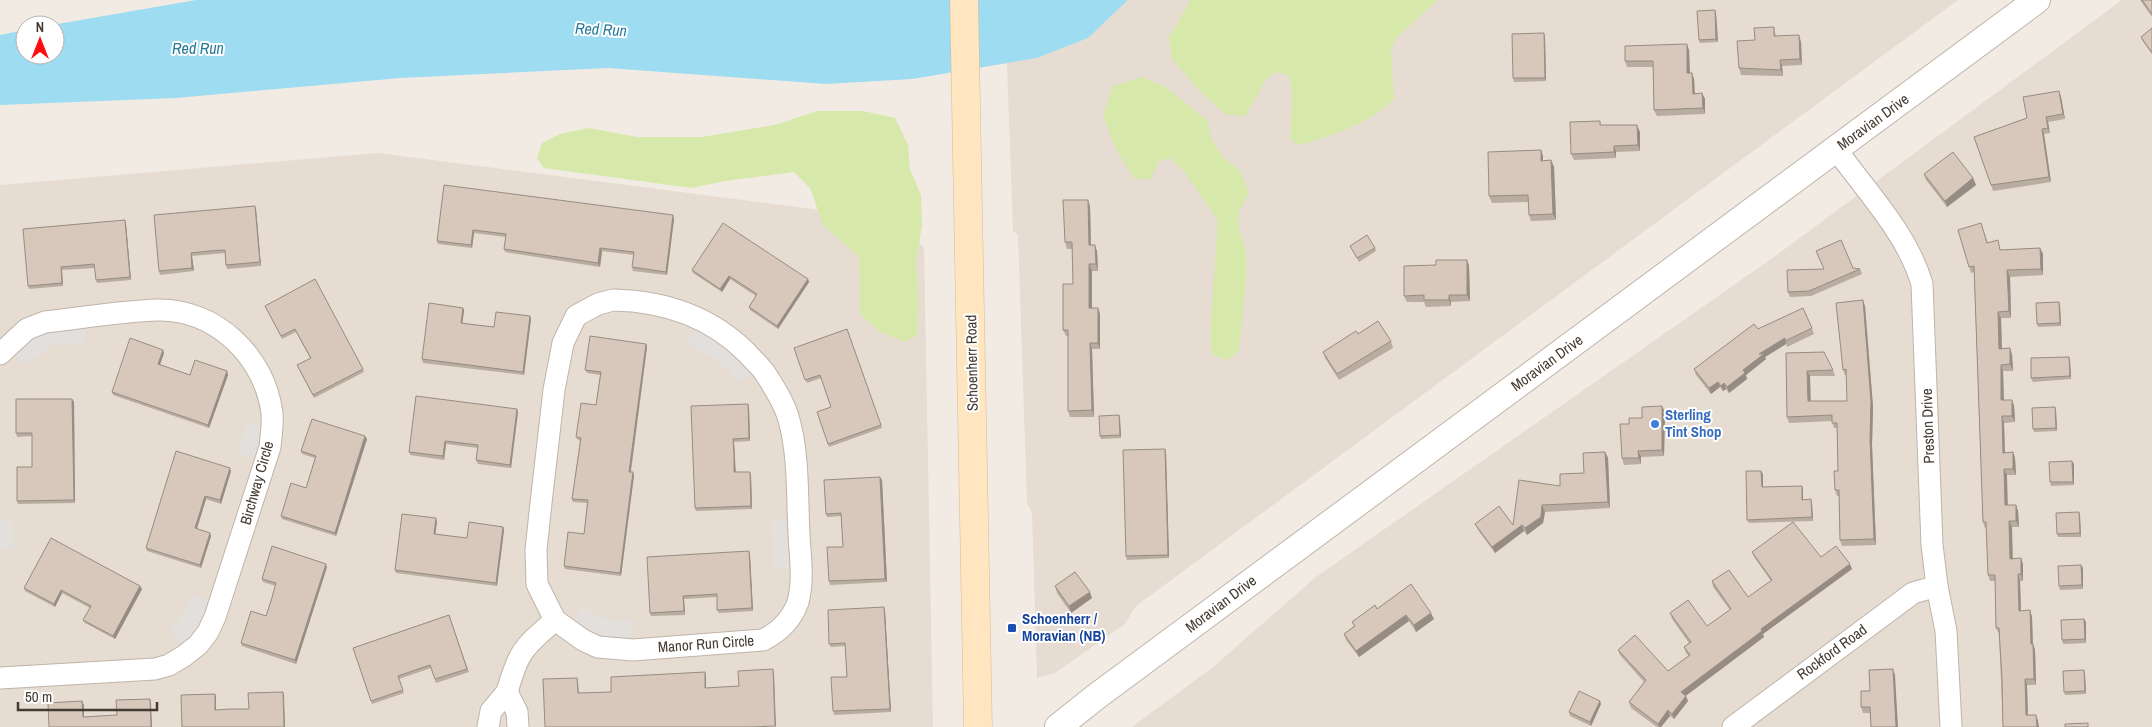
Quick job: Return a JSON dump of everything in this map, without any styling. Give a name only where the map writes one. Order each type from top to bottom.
[{"type":"main road","name":"Schoenherr Road","points":[[964,0],[978,727]]},
{"type":"street","name":"Moravian Drive","points":[[1058,727],[1097,696],[2037,0]]},
{"type":"street","name":"Preston Drive","points":[[1836,149],[1899,235],[1917,266],[1922,284],[1932,545],[1936,586],[1946,631],[1951,727]]},
{"type":"street","name":"Manor Run Circle","points":[[613,300],[655,304],[677,309],[702,319],[731,337],[764,371],[789,419],[797,492],[801,586],[797,603],[791,615],[776,634],[763,640],[748,642],[615,650],[598,647],[583,640],[555,620],[537,584],[536,571],[554,390],[562,343],[576,316],[598,304],[613,300]]},
{"type":"street","name":"Birchway Circle","points":[[0,354],[27,329],[45,322],[159,310],[182,313],[206,320],[247,352],[256,365],[269,398],[272,429],[270,447],[215,617],[198,645],[169,665],[156,669],[0,678]]},
{"type":"street","name":"Rockford Road","points":[[1733,727],[1913,593],[1936,586]]},
{"type":"street","points":[[488,727],[491,711],[507,692],[516,660],[526,644],[555,620]]},
{"type":"street","points":[[507,692],[517,712],[518,727]]},
{"type":"shaded area","points":[[1128,0],[1958,0],[1136,606],[1125,624],[1055,673],[1037,678],[1032,513],[1027,503],[1018,235],[1013,231],[1007,63],[1037,58],[1088,38]]},
{"type":"shaded area","points":[[2122,0],[2152,0],[2152,727],[1132,727],[1213,667],[1316,577],[1774,257]]},
{"type":"shaded area","points":[[378,153],[898,220],[924,248],[933,727],[0,727],[0,185]]},
{"type":"shaded area","points":[[85,326],[85,342],[54,345],[24,365],[12,354],[33,337],[52,330]]},
{"type":"shaded area","points":[[697,327],[713,336],[751,371],[740,383],[729,370],[715,359],[686,343]]},
{"type":"shaded area","points":[[246,422],[263,426],[258,458],[238,453]]},
{"type":"shaded area","points":[[13,519],[14,550],[0,550],[0,520]]},
{"type":"shaded area","points":[[788,519],[790,568],[773,569],[771,520]]},
{"type":"shaded area","points":[[193,595],[210,603],[199,629],[182,644],[169,631],[183,614]]},
{"type":"shaded area","points":[[581,606],[605,619],[632,621],[632,637],[616,639],[599,636],[585,630],[573,621]]},
{"type":"green space","points":[[1191,0],[1438,0],[1396,38],[1391,51],[1394,99],[1374,115],[1350,128],[1299,145],[1290,139],[1292,93],[1289,75],[1276,72],[1267,78],[1245,116],[1225,114],[1200,91],[1172,59],[1169,37]]},
{"type":"green space","points":[[1142,77],[1167,88],[1208,121],[1211,138],[1224,159],[1240,170],[1249,193],[1239,211],[1239,229],[1246,251],[1246,279],[1239,351],[1228,360],[1212,355],[1210,335],[1218,220],[1183,170],[1170,158],[1159,161],[1150,180],[1134,178],[1117,151],[1103,116],[1113,86]]},
{"type":"green space","points":[[817,111],[863,111],[895,118],[908,145],[910,170],[921,195],[922,225],[916,263],[919,302],[917,335],[906,342],[880,332],[860,314],[859,257],[823,225],[810,188],[794,172],[725,181],[692,188],[544,168],[537,158],[542,143],[560,134],[589,128],[637,137],[702,137],[775,125]]},
{"type":"water","name":"Red Run","points":[[196,0],[1128,0],[1088,38],[1037,58],[912,79],[826,84],[608,68],[400,78],[176,98],[0,105],[0,35],[15,32],[15,65],[65,65],[65,23]]},
{"type":"building","points":[[2142,0],[2152,0],[2152,14]]},
{"type":"building","points":[[1715,10],[1716,39],[1699,40],[1697,11]]},
{"type":"building","points":[[1774,27],[1774,36],[1799,35],[1800,59],[1780,60],[1781,70],[1739,68],[1737,41],[1755,40],[1754,28]]},
{"type":"building","points":[[2152,28],[2152,53],[2141,37]]},
{"type":"building","points":[[1544,33],[1545,78],[1513,78],[1512,34]]},
{"type":"building","points":[[1687,44],[1687,73],[1692,73],[1693,94],[1702,93],[1703,108],[1654,110],[1653,61],[1625,61],[1625,46]]},
{"type":"building","points":[[2059,91],[2063,114],[2046,117],[2048,128],[2042,129],[2049,177],[1991,185],[1974,137],[2027,118],[2023,97]]},
{"type":"building","points":[[1600,121],[1600,125],[1637,125],[1638,145],[1614,146],[1614,152],[1571,154],[1570,122]]},
{"type":"building","points":[[1541,150],[1541,161],[1551,160],[1553,214],[1529,215],[1528,195],[1489,196],[1488,152]]},
{"type":"building","points":[[1953,152],[1973,178],[1945,201],[1924,174]]},
{"type":"building","points":[[444,185],[673,215],[666,272],[632,267],[634,252],[600,248],[598,263],[504,249],[506,234],[473,230],[471,245],[437,241]]},
{"type":"building","points":[[1063,200],[1088,200],[1089,245],[1095,245],[1096,264],[1089,264],[1089,308],[1098,308],[1098,343],[1090,343],[1092,410],[1068,411],[1068,330],[1063,330],[1063,284],[1073,284],[1072,242],[1065,242]]},
{"type":"building","points":[[255,206],[260,262],[226,265],[225,250],[209,251],[191,253],[192,268],[159,271],[154,215]]},
{"type":"building","points":[[125,220],[130,277],[96,280],[94,264],[61,267],[62,283],[28,286],[23,229]]},
{"type":"building","points":[[723,223],[808,279],[777,326],[749,307],[757,294],[729,276],[720,289],[692,270]]},
{"type":"building","points":[[1981,223],[1987,243],[1998,240],[2000,250],[2040,248],[2041,269],[2007,270],[2009,311],[1998,312],[1999,349],[2010,348],[2010,364],[2001,365],[2001,400],[2012,400],[2012,416],[2002,416],[2003,453],[2013,452],[2013,469],[2004,469],[2005,505],[2016,505],[2016,521],[2009,521],[2010,559],[2021,558],[2021,574],[2018,574],[2019,611],[2030,610],[2034,679],[2025,679],[2026,715],[2036,715],[2037,727],[2003,727],[1999,628],[1996,628],[1995,575],[1988,575],[1986,522],[1983,522],[1974,266],[1969,267],[1958,230]]},
{"type":"building","points":[[1367,235],[1375,248],[1357,258],[1350,246]]},
{"type":"building","points":[[1841,240],[1853,268],[1860,269],[1809,291],[1788,292],[1787,270],[1824,269],[1816,251]]},
{"type":"building","points":[[1436,260],[1467,260],[1467,295],[1449,295],[1449,300],[1424,300],[1424,295],[1404,296],[1404,266],[1436,265]]},
{"type":"building","points":[[315,279],[363,369],[313,395],[297,365],[311,358],[295,329],[281,336],[265,306]]},
{"type":"building","points":[[1863,300],[1871,401],[1870,439],[1874,539],[1840,540],[1839,490],[1835,490],[1834,471],[1838,471],[1837,423],[1832,423],[1832,415],[1787,417],[1786,353],[1824,352],[1833,370],[1807,371],[1808,401],[1847,401],[1846,369],[1843,370],[1836,303]]},
{"type":"building","points":[[2059,302],[2060,323],[2037,324],[2036,303]]},
{"type":"building","points":[[429,303],[463,308],[461,323],[476,325],[494,327],[496,312],[530,316],[523,372],[422,359]]},
{"type":"building","points":[[1803,308],[1812,328],[1785,341],[1785,338],[1759,354],[1764,354],[1743,370],[1745,373],[1727,387],[1724,383],[1721,386],[1718,382],[1709,388],[1694,369],[1754,324],[1758,329]]},
{"type":"building","points":[[1378,321],[1391,341],[1337,374],[1323,352],[1356,331],[1358,334]]},
{"type":"building","points":[[847,329],[881,425],[828,444],[817,412],[831,407],[820,375],[805,380],[794,348]]},
{"type":"building","points":[[590,336],[646,344],[629,472],[633,472],[620,573],[564,566],[568,532],[584,534],[588,500],[572,499],[581,438],[576,437],[581,403],[596,405],[601,372],[585,370]]},
{"type":"building","points":[[130,338],[163,350],[158,364],[190,375],[195,360],[227,371],[208,425],[112,392]]},
{"type":"building","points":[[2069,357],[2070,376],[2031,378],[2031,358]]},
{"type":"building","points":[[416,396],[517,409],[510,465],[476,460],[478,445],[445,441],[443,456],[409,452]]},
{"type":"building","points":[[16,399],[72,399],[74,500],[17,501],[17,467],[32,467],[32,433],[16,433]]},
{"type":"building","points":[[748,404],[749,438],[733,439],[734,472],[750,472],[751,506],[695,508],[691,406]]},
{"type":"building","points":[[1662,406],[1662,450],[1638,451],[1639,458],[1622,458],[1620,424],[1629,424],[1629,418],[1642,418],[1642,407]]},
{"type":"building","points":[[2055,407],[2056,428],[2033,429],[2032,408]]},
{"type":"building","points":[[1119,415],[1120,435],[1100,436],[1099,416]]},
{"type":"building","points":[[312,419],[365,436],[335,533],[281,516],[291,483],[306,488],[316,456],[301,451]]},
{"type":"building","points":[[1165,449],[1168,555],[1126,556],[1123,450]]},
{"type":"building","points":[[176,451],[230,468],[220,500],[205,496],[195,528],[210,533],[200,565],[146,548]]},
{"type":"building","points":[[1605,452],[1608,502],[1542,505],[1541,517],[1525,528],[1522,525],[1492,547],[1475,524],[1499,506],[1513,525],[1519,480],[1560,486],[1560,474],[1584,473],[1583,453]]},
{"type":"building","points":[[2072,461],[2073,482],[2050,482],[2049,462]]},
{"type":"building","points":[[1746,471],[1761,471],[1762,487],[1802,486],[1802,500],[1811,499],[1812,517],[1747,520]]},
{"type":"building","points":[[880,477],[885,579],[829,581],[827,547],[843,547],[841,513],[826,514],[824,480]]},
{"type":"building","points":[[2079,512],[2080,533],[2057,534],[2056,513]]},
{"type":"building","points":[[402,514],[436,518],[434,534],[467,538],[469,522],[503,527],[496,583],[395,570]]},
{"type":"building","points":[[1793,522],[1821,557],[1836,546],[1850,564],[1761,629],[1762,631],[1681,692],[1686,696],[1672,714],[1668,710],[1658,724],[1629,702],[1646,680],[1618,650],[1635,635],[1668,671],[1690,655],[1684,647],[1691,642],[1670,613],[1688,600],[1707,626],[1731,609],[1712,581],[1729,570],[1748,597],[1772,580],[1752,552]]},
{"type":"building","points":[[51,538],[140,586],[113,636],[83,620],[91,606],[61,590],[54,604],[24,588]]},
{"type":"building","points":[[272,546],[326,564],[295,660],[241,643],[251,611],[266,616],[271,601],[276,583],[262,579]]},
{"type":"building","points":[[749,551],[752,608],[717,610],[717,594],[683,596],[684,611],[650,613],[647,557]]},
{"type":"building","points":[[2081,565],[2082,585],[2059,586],[2058,566]]},
{"type":"building","points":[[1075,572],[1090,592],[1069,606],[1055,586]]},
{"type":"building","points":[[1411,584],[1431,613],[1414,625],[1406,615],[1356,651],[1344,634],[1355,626],[1352,622],[1375,605],[1377,609]]},
{"type":"building","points":[[884,607],[890,709],[833,711],[831,677],[847,677],[845,643],[829,644],[828,610]]},
{"type":"building","points":[[449,615],[467,669],[435,679],[430,665],[398,676],[403,690],[371,701],[353,648]]},
{"type":"building","points":[[2084,619],[2085,639],[2062,640],[2061,620]]},
{"type":"building","points":[[773,669],[775,726],[545,727],[543,679],[577,678],[578,693],[611,692],[611,677],[705,672],[705,688],[739,686],[738,671]]},
{"type":"building","points":[[1893,669],[1896,727],[1871,727],[1870,707],[1861,707],[1861,691],[1870,691],[1869,670]]},
{"type":"building","points":[[2084,670],[2085,691],[2064,692],[2063,671]]},
{"type":"building","points":[[1579,691],[1600,701],[1590,722],[1569,712]]},
{"type":"building","points":[[283,692],[284,727],[182,727],[181,695],[215,694],[215,710],[249,709],[248,693]]},
{"type":"building","points":[[150,699],[151,727],[49,727],[48,703],[82,701],[83,717],[117,715],[116,700]]},
{"type":"building","points":[[2088,723],[2088,727],[2065,727],[2065,724]]},
{"type":"place","name":"Sterling Tint Shop","points":[[1655,424]]},
{"type":"place","name":"Schoenherr / Moravian (NB)","points":[[1012,628]]}]
